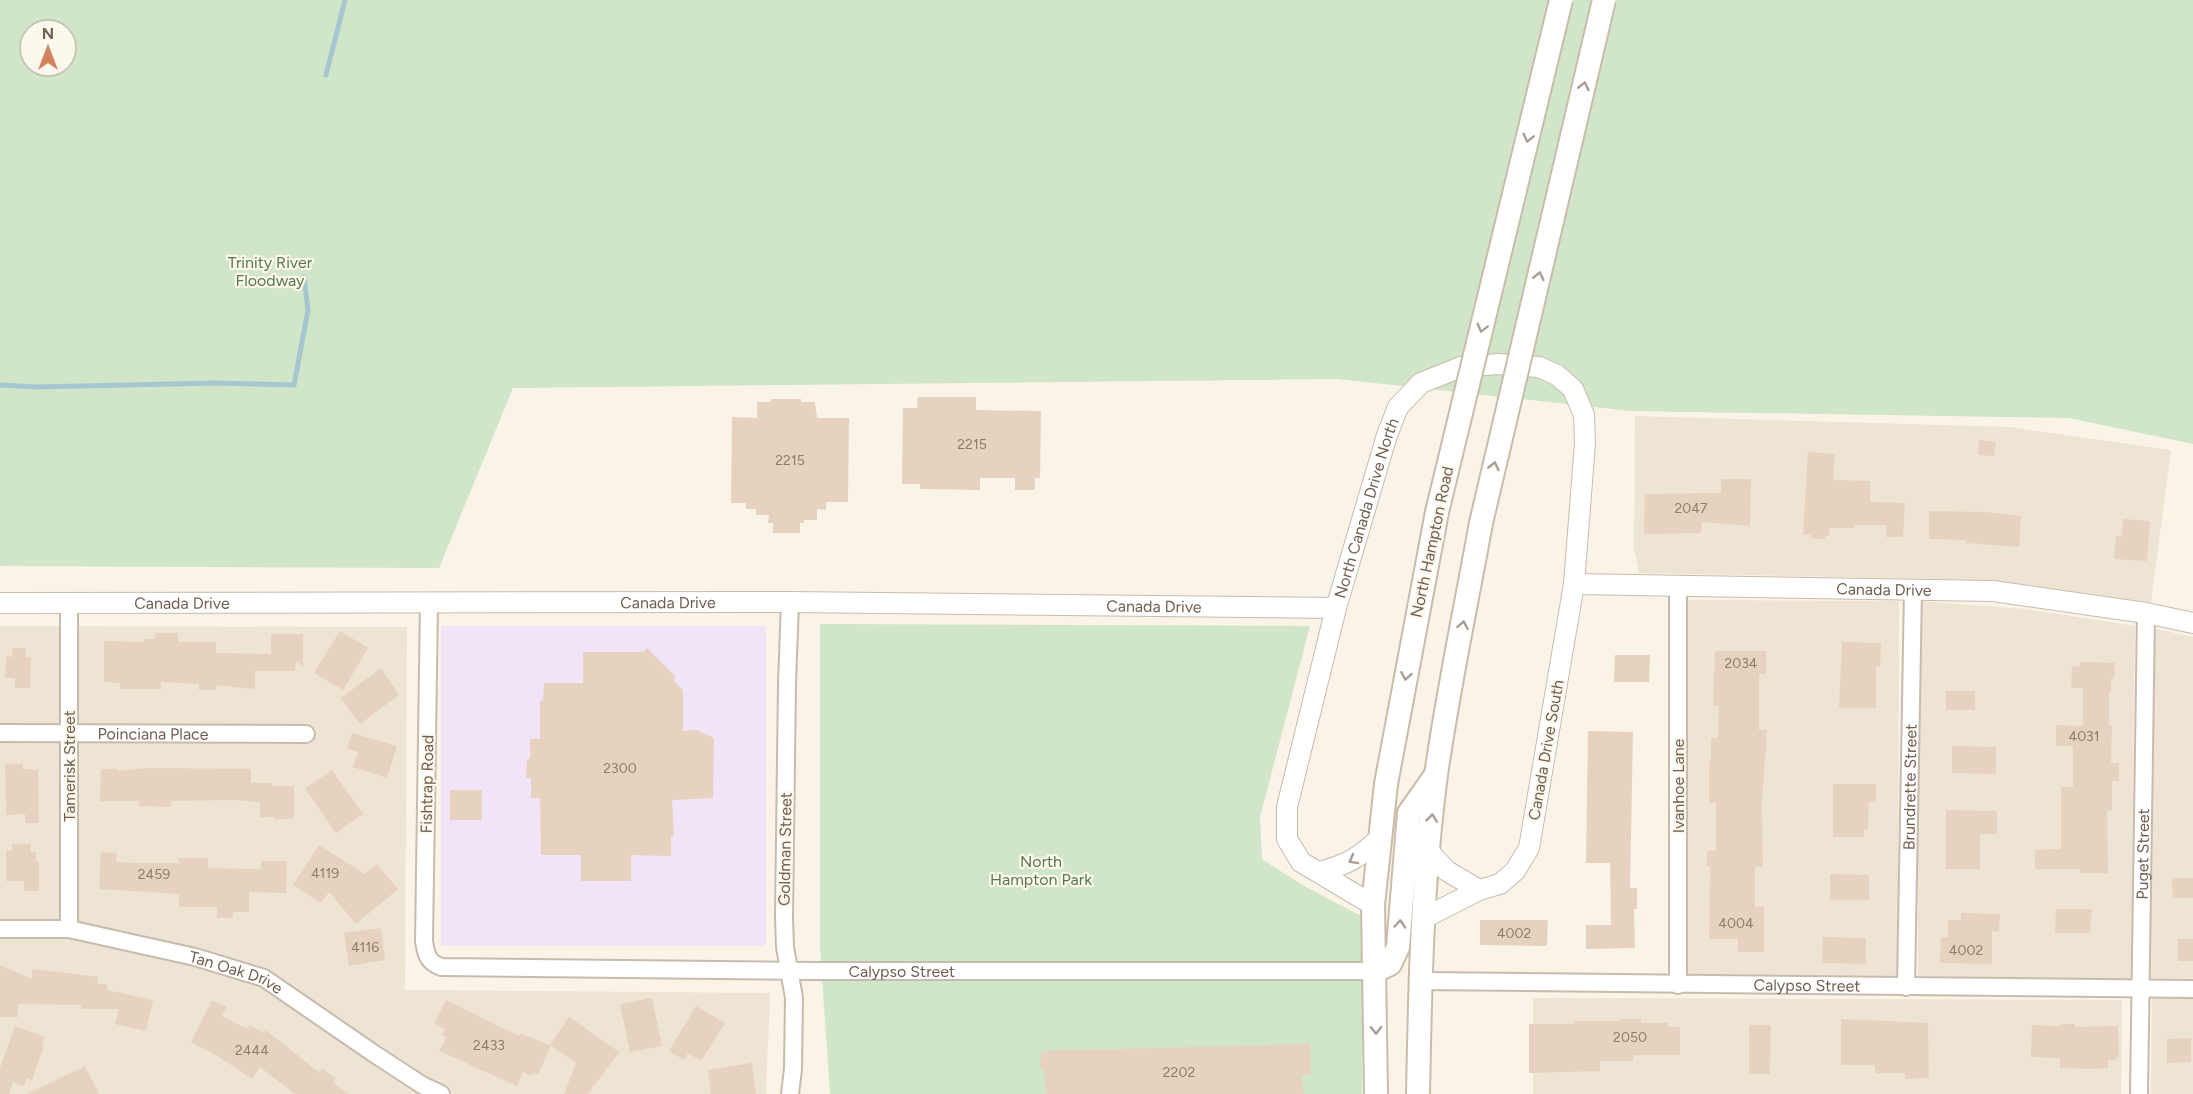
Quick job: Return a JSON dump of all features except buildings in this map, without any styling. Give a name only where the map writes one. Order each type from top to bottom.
[{"type":"main road","name":"North Hampton Road","points":[[1376,1094],[1373,904],[1388,773],[1437,512],[1561,0]]},
{"type":"main road","points":[[1418,1094],[1420,981],[1436,775],[1481,523],[1604,0]]},
{"type":"main road","points":[[1375,971],[1390,964],[1398,947],[1409,813],[1436,775]]},
{"type":"street","name":"North Canada Drive North","points":[[1336,608],[1386,435],[1398,407],[1420,383],[1461,367],[1498,364],[1539,367],[1557,375],[1573,389],[1584,415],[1586,442],[1574,584]]},
{"type":"street","name":"Canada Drive","points":[[1574,584],[1993,591],[2146,613],[2193,623]]},
{"type":"street","name":"Canada Drive South","points":[[1424,918],[1479,890],[1500,884],[1515,871],[1529,848],[1574,584]]},
{"type":"street","name":"Ivanhoe Lane","points":[[1678,586],[1678,985]]},
{"type":"street","name":"Brundrette Street","points":[[1906,987],[1913,589]]},
{"type":"street","name":"Canada Drive","points":[[0,603],[790,602],[1336,608]]},
{"type":"street","name":"Goldman Street","points":[[790,602],[784,917],[785,947],[794,998],[793,1069],[790,1094]]},
{"type":"street","name":"Tamerisk Street","points":[[69,603],[69,929]]},
{"type":"street","name":"Fishtrap Road","points":[[429,603],[424,941],[426,954],[432,963]]},
{"type":"street","points":[[1336,608],[1287,807],[1287,839],[1301,862],[1373,904]]},
{"type":"street","name":"Puget Street","points":[[2139,1094],[2146,613]]},
{"type":"street","name":"Poinciana Place","points":[[0,733],[306,734]]},
{"type":"street","points":[[1319,872],[1349,863],[1381,837]]},
{"type":"street","points":[[1429,852],[1447,871],[1479,890]]},
{"type":"street","name":"Tan Oak Drive","points":[[0,929],[69,929],[195,957],[264,978],[373,1053],[422,1085],[441,1094]]},
{"type":"street","name":"Calypso Street","points":[[432,963],[441,967],[503,969],[1375,971]]},
{"type":"street","name":"Calypso Street","points":[[1420,981],[2193,989]]},
{"type":"shaded area","points":[[1635,416],[2010,427],[2171,450],[2151,602],[1991,580],[1639,573],[1634,549]]},
{"type":"shaded area","points":[[1687,600],[1899,601],[1898,976],[1684,974]]},
{"type":"shaded area","points":[[1918,601],[2025,609],[2135,626],[2131,979],[1918,976]]},
{"type":"shaded area","points":[[0,626],[407,627],[405,990],[770,993],[766,1094],[0,1094]]},
{"type":"shaded area","points":[[441,626],[766,626],[766,946],[441,946]]},
{"type":"shaded area","points":[[2153,628],[2193,637],[2193,978],[2151,978]]},
{"type":"shaded area","points":[[1533,998],[2122,1000],[2121,1094],[1533,1094]]},
{"type":"shaded area","points":[[2152,998],[2193,999],[2193,1094],[2151,1094]]},
{"type":"green space","name":"Trinity River Floodway","points":[[0,0],[2193,0],[2193,444],[2069,418],[1631,411],[1337,379],[513,388],[439,568],[0,566]]},
{"type":"green space","name":"North Hampton Park","points":[[820,624],[1310,626],[1260,817],[1262,859],[1304,886],[1363,917],[1362,1094],[830,1094],[820,948]]},
{"type":"waterway","points":[[326,75],[345,0]]},
{"type":"waterway","points":[[0,385],[37,387],[216,383],[294,385],[308,310],[304,277]]}]
